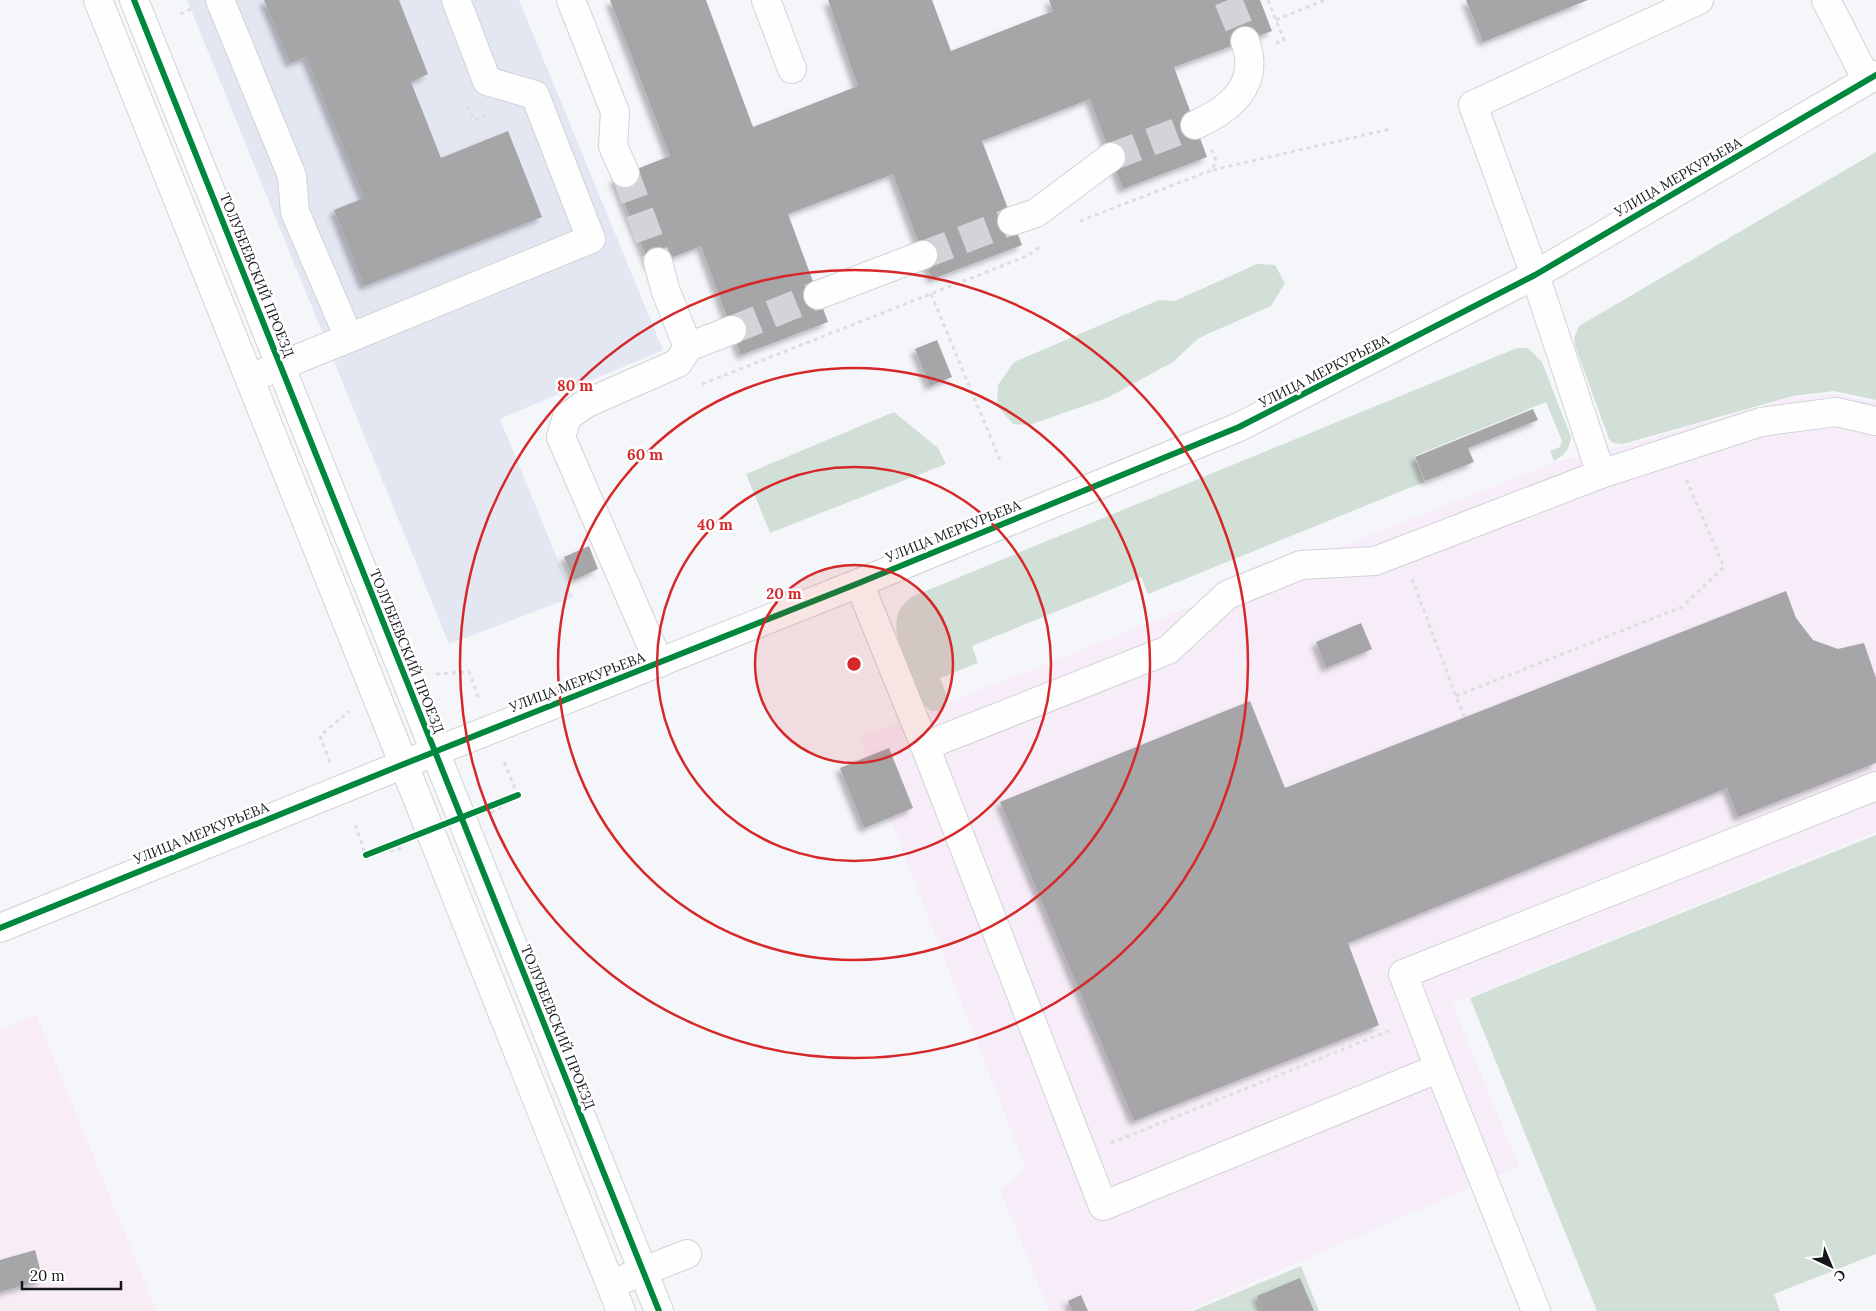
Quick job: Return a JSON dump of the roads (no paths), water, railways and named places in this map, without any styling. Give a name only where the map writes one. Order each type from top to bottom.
[{"type":"street","points":[[98,0],[404,764],[421,838],[622,1311]]},
{"type":"street","name":"ТОЛУБЕЕВСКИЙ ПРОЕЗД","points":[[134,0],[659,1311]]},
{"type":"street","points":[[220,0],[292,176],[295,212],[349,338]]},
{"type":"street","points":[[251,378],[591,239],[535,95],[487,80],[456,0]]},
{"type":"street","points":[[571,0],[615,112],[613,146],[625,173]]},
{"type":"street","points":[[766,0],[792,69]]},
{"type":"street","points":[[1601,474],[1535,275],[1473,105],[1699,0]]},
{"type":"street","points":[[1826,0],[1871,78]]},
{"type":"street","points":[[1199,123],[1229,108],[1246,83],[1250,68],[1250,53],[1246,41]]},
{"type":"street","name":"УЛИЦА МЕРКУРЬЕВА","points":[[0,928],[404,764],[859,583],[1239,427],[1535,275],[1871,78]]},
{"type":"street","points":[[1012,221],[1036,212],[1111,157]]},
{"type":"street","points":[[818,295],[923,255]]},
{"type":"street","points":[[658,262],[665,289],[688,347]]},
{"type":"street","points":[[660,663],[561,437],[567,417],[584,404],[678,363],[688,347],[732,330]]},
{"type":"street","points":[[925,746],[1168,650],[1227,595],[1301,565],[1375,560],[1601,474],[1761,422],[1836,412],[1876,421]]},
{"type":"street","points":[[859,583],[925,746],[1103,1206],[1439,1068]]},
{"type":"street","points":[[1536,1311],[1403,974],[1876,786]]},
{"type":"street","points":[[611,1284],[687,1254]]},
{"type":"tunnel","points":[[1228,0],[1245,41]]},
{"type":"tunnel","points":[[1111,157],[1195,125]]},
{"type":"tunnel","points":[[625,173],[658,262]]},
{"type":"tunnel","points":[[923,255],[1012,221]]},
{"type":"tunnel","points":[[732,330],[818,295]]}]
